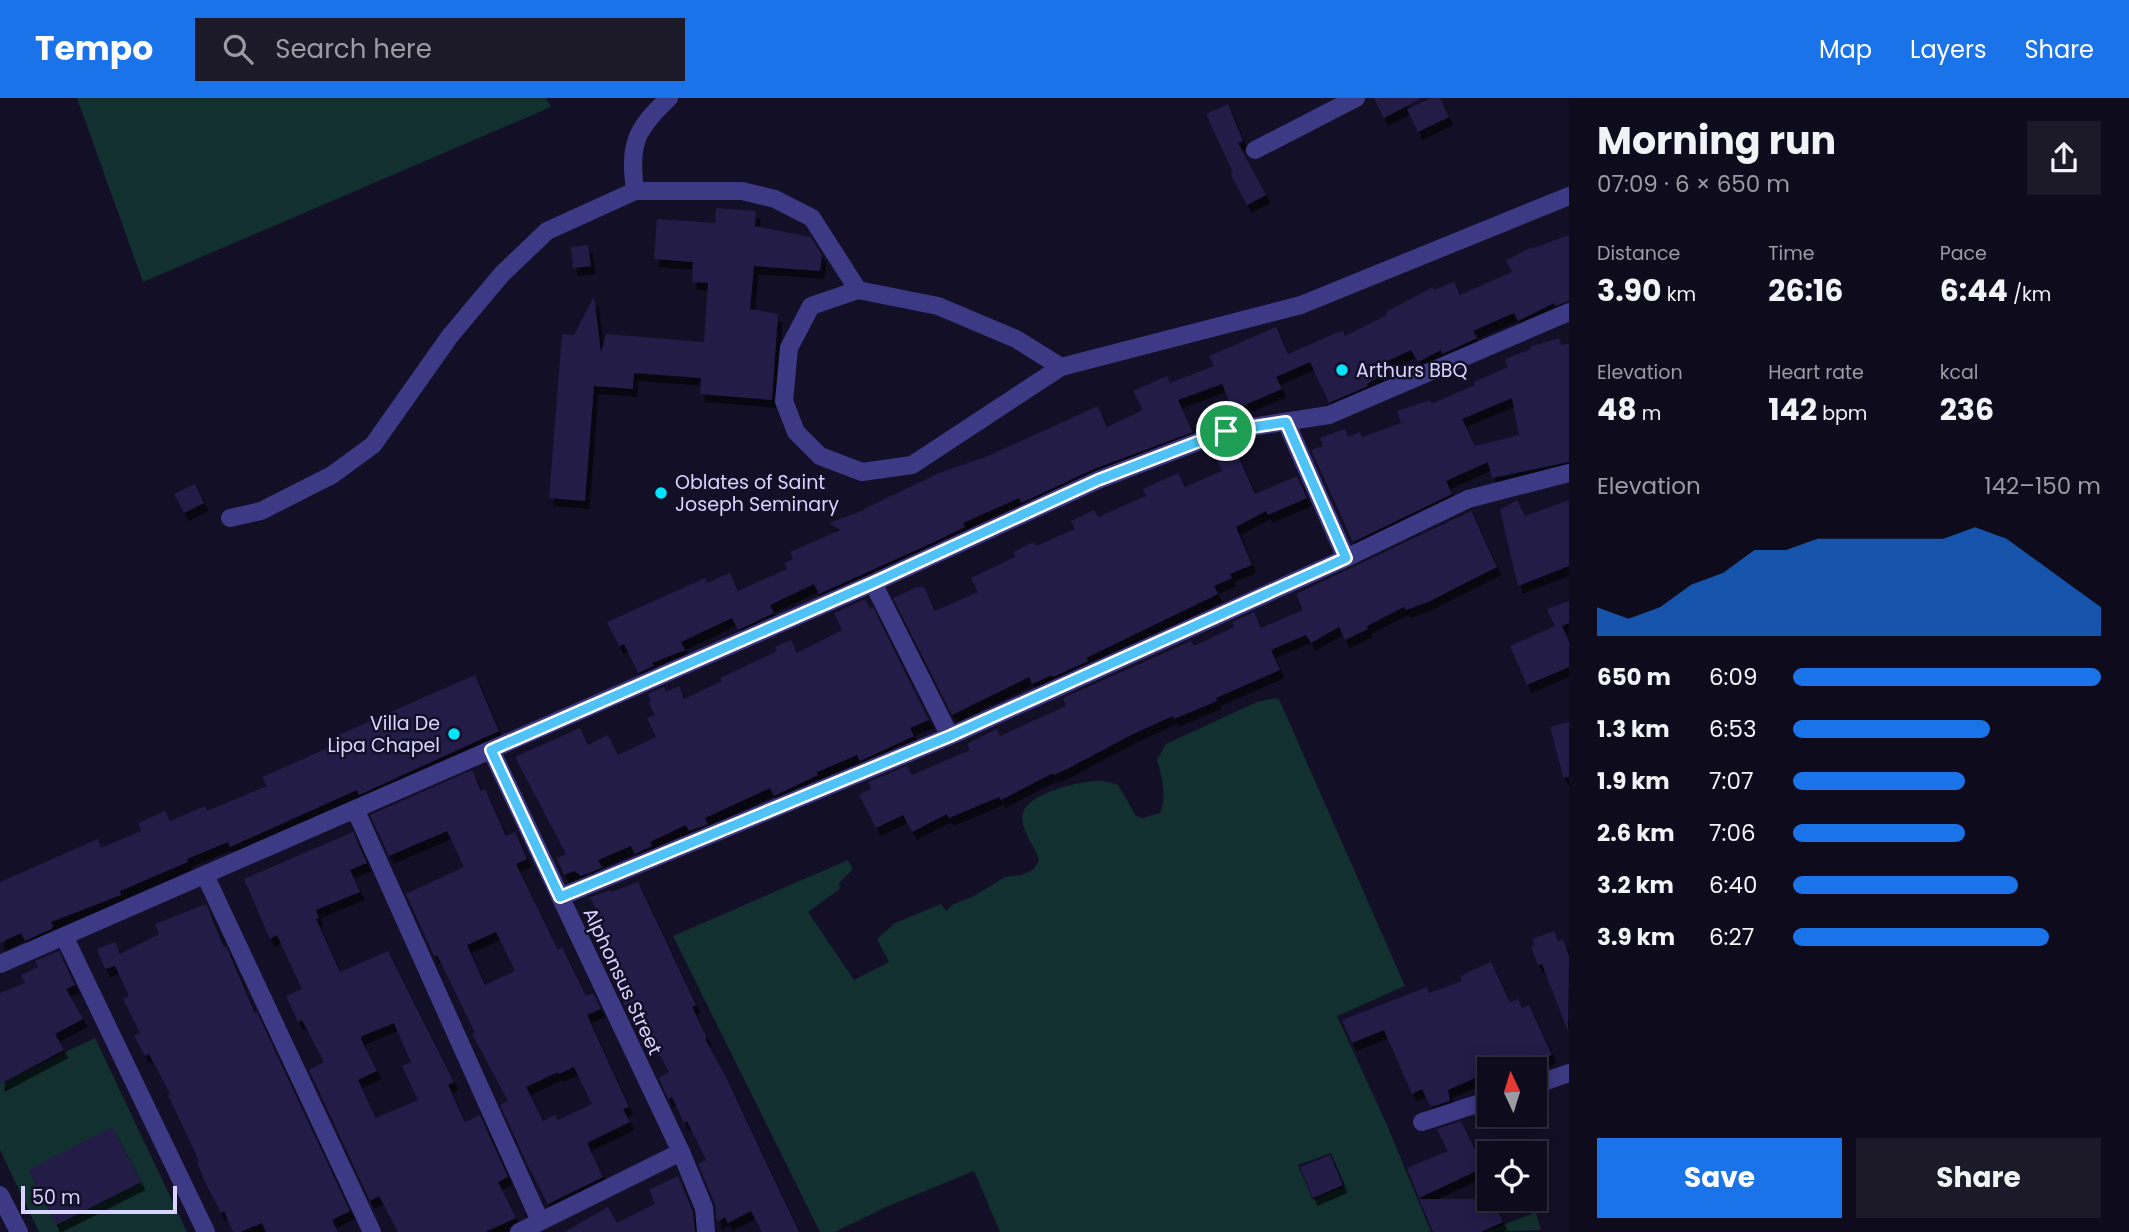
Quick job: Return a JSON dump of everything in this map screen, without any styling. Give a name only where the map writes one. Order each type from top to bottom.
[{"type":"street","points":[[635,191],[631,162],[634,146],[647,119],[669,98]]},
{"type":"street","points":[[1255,150],[1356,98]]},
{"type":"street","points":[[230,518],[261,511],[332,475],[373,445],[450,336],[511,265],[547,231],[635,191],[742,191],[775,199],[812,218],[858,290]]},
{"type":"street","points":[[1061,367],[1016,339],[938,306],[858,290],[811,306],[789,348],[784,401],[796,432],[820,456],[862,472],[912,465],[1061,367],[1301,305],[1569,196]]},
{"type":"street","points":[[0,964],[873,583],[1098,480],[1226,431],[1329,415],[1569,312]]},
{"type":"street","points":[[1286,422],[1346,558]]},
{"type":"street","points":[[560,897],[950,736],[1346,558],[1468,499],[1569,473]]},
{"type":"street","points":[[873,583],[950,736]]},
{"type":"street","name":"Alphonsus Street","points":[[491,750],[681,1152],[704,1208],[705,1232]]},
{"type":"street","points":[[355,809],[540,1221]]},
{"type":"street","points":[[205,875],[372,1232]]},
{"type":"street","points":[[64,936],[206,1232]]},
{"type":"street","points":[[1547,1081],[1569,1073]]},
{"type":"street","points":[[1422,1122],[1477,1104]]},
{"type":"street","points":[[519,1232],[681,1152]]},
{"type":"street","points":[[0,1195],[19,1232]]},
{"type":"green space","points":[[77,98],[546,98],[551,107],[143,282]]},
{"type":"green space","points":[[1279,699],[1405,986],[1337,1016],[1387,1125],[1431,1232],[1000,1232],[974,1171],[886,1207],[835,1232],[820,1232],[673,936],[848,860],[853,869],[839,883],[840,889],[808,912],[854,980],[889,962],[877,939],[895,923],[941,904],[946,911],[952,905],[974,896],[1005,877],[1022,875],[1034,869],[1039,860],[1022,819],[1027,806],[1034,800],[1066,786],[1102,781],[1118,785],[1136,816],[1142,818],[1160,813],[1163,793],[1157,760],[1166,744],[1257,702]],"holes":[[[1331,1153],[1345,1186],[1313,1200],[1298,1165]]]},
{"type":"green space","points":[[95,1038],[187,1232],[39,1232],[0,1150],[0,1083]]},
{"type":"green space","points":[[1536,1212],[1541,1230],[1485,1232]]},
{"type":"building","points":[[1374,98],[1422,98],[1384,118]]},
{"type":"building","points":[[1431,98],[1440,98],[1449,117],[1418,132],[1407,109]]},
{"type":"building","points":[[1228,104],[1243,141],[1238,143],[1266,195],[1247,205],[1231,175],[1233,173],[1206,114]]},
{"type":"building","points":[[716,208],[756,211],[755,226],[811,237],[822,255],[820,271],[754,266],[750,309],[778,314],[772,400],[700,394],[701,378],[634,373],[633,389],[594,386],[585,501],[549,498],[562,334],[574,335],[594,296],[601,353],[606,334],[704,342],[708,283],[692,282],[693,262],[654,259],[657,219],[715,223]]},
{"type":"building","points":[[1569,235],[1569,301],[1555,306],[1554,303],[1518,321],[1514,313],[1473,331],[1477,338],[1442,354],[1441,350],[1418,362],[1411,350],[1381,364],[1386,372],[1367,384],[1368,386],[1329,403],[1310,362],[1276,377],[1282,389],[1233,410],[1222,384],[1178,400],[1193,432],[1094,469],[1021,503],[1019,498],[963,523],[965,527],[934,542],[819,594],[814,584],[770,605],[774,613],[738,630],[732,618],[681,642],[685,650],[652,663],[654,666],[638,673],[624,644],[619,646],[607,622],[705,578],[707,583],[730,573],[738,591],[787,569],[785,563],[793,559],[790,552],[840,530],[829,523],[1098,406],[1107,427],[1143,410],[1133,391],[1167,376],[1170,383],[1214,366],[1209,356],[1276,327],[1288,354],[1343,330],[1345,336],[1433,287],[1434,290],[1454,282],[1460,295],[1512,272],[1506,260],[1533,247]]},
{"type":"building","points":[[588,245],[591,266],[573,268],[571,247]]},
{"type":"building","points":[[1559,338],[1561,345],[1569,344],[1569,462],[1492,478],[1488,462],[1446,481],[1452,494],[1353,542],[1311,450],[1323,446],[1320,438],[1345,429],[1348,437],[1360,432],[1362,437],[1401,423],[1397,411],[1430,400],[1431,404],[1475,385],[1474,382],[1508,367],[1505,359],[1531,349],[1530,347]],"holes":[[[1512,398],[1519,435],[1475,446],[1462,419]]]},
{"type":"building","points":[[1235,448],[1255,494],[1297,476],[1307,498],[1268,515],[1266,511],[1236,527],[1252,565],[1230,574],[1232,578],[1214,586],[1218,594],[1086,658],[1088,661],[1032,684],[1029,677],[952,715],[893,598],[917,587],[924,587],[935,611],[978,592],[971,578],[1015,557],[1013,552],[1034,542],[1036,546],[1075,529],[1071,521],[1094,510],[1098,517],[1146,496],[1143,489],[1178,473],[1185,487],[1222,471],[1215,457]]},
{"type":"building","points":[[195,484],[204,503],[184,513],[174,494]]},
{"type":"building","points":[[1517,500],[1525,516],[1569,500],[1569,566],[1518,586],[1500,510]]},
{"type":"building","points":[[1471,511],[1497,567],[1428,602],[1406,610],[1404,607],[1345,640],[1339,627],[1311,643],[1306,635],[1271,650],[1280,670],[1216,698],[1217,701],[1174,719],[1173,716],[1133,734],[1001,800],[999,797],[949,818],[947,814],[912,832],[903,815],[876,828],[859,795],[871,789],[868,782],[907,766],[912,775],[970,750],[967,744],[997,729],[1000,736],[1066,706],[1063,698],[1191,641],[1194,646],[1234,627],[1232,622],[1254,612],[1261,628],[1303,610],[1296,594]]},
{"type":"building","points":[[865,599],[870,609],[873,607],[929,720],[910,728],[914,736],[860,761],[857,755],[817,772],[818,775],[774,796],[770,788],[705,818],[708,824],[689,831],[686,825],[650,842],[652,846],[635,854],[631,846],[598,860],[602,868],[581,876],[575,871],[564,875],[557,858],[566,854],[515,757],[580,728],[588,745],[608,735],[618,755],[656,737],[647,718],[655,715],[648,694],[664,687],[666,692],[679,686],[684,699],[722,681],[720,678],[777,651],[775,647],[791,640],[797,653],[842,630],[834,613]]},
{"type":"building","points":[[1569,601],[1569,623],[1562,626],[1569,642],[1569,667],[1527,685],[1510,646],[1555,626],[1547,609]]},
{"type":"building","points":[[475,675],[499,731],[359,795],[357,790],[230,847],[228,842],[187,859],[188,862],[120,891],[121,895],[51,922],[51,929],[25,941],[21,933],[0,943],[0,882],[98,839],[101,848],[141,831],[138,823],[165,811],[170,821],[205,806],[207,811],[267,786],[262,777],[339,743],[336,736]]},
{"type":"building","points":[[1569,722],[1569,777],[1563,777],[1550,727]]},
{"type":"building","points":[[472,770],[481,791],[485,789],[506,836],[515,832],[527,859],[516,864],[558,950],[562,947],[586,996],[593,993],[601,1009],[587,1015],[629,1107],[623,1109],[630,1122],[587,1143],[603,1177],[548,1204],[500,1105],[508,1101],[472,1034],[475,1033],[437,955],[434,956],[406,894],[464,867],[447,831],[389,856],[370,815]],"holes":[[[496,932],[515,971],[485,985],[467,945]],[[574,1067],[592,1104],[558,1120],[555,1115],[543,1121],[526,1087]]]},
{"type":"building","points":[[353,832],[367,863],[350,870],[360,892],[316,910],[319,918],[316,919],[340,972],[388,951],[454,1082],[448,1085],[465,1122],[480,1115],[508,1177],[498,1182],[516,1218],[485,1232],[398,1232],[379,1196],[370,1201],[309,1070],[324,1062],[302,1020],[298,1022],[286,996],[302,989],[277,935],[270,939],[244,879]],"holes":[[[394,1023],[411,1062],[402,1066],[418,1100],[376,1118],[358,1080],[377,1071],[361,1039],[362,1036]]]},
{"type":"building","points":[[638,882],[696,1005],[692,1007],[707,1038],[705,1039],[725,1075],[799,1232],[762,1232],[751,1211],[728,1223],[725,1217],[717,1222],[715,1204],[698,1164],[706,1160],[687,1121],[684,1123],[672,1097],[668,1099],[659,1078],[669,1072],[633,1005],[626,1008],[614,983],[622,979],[588,914],[596,910],[590,897]]},
{"type":"building","points":[[206,904],[350,1211],[332,1220],[338,1232],[266,1232],[262,1223],[233,1232],[224,1211],[221,1213],[205,1182],[197,1162],[199,1161],[168,1095],[170,1094],[149,1054],[145,1056],[134,1036],[140,1033],[123,999],[129,996],[115,966],[105,969],[97,949],[115,942],[120,954],[159,934],[155,924]]},
{"type":"building","points":[[1554,931],[1558,941],[1563,939],[1569,956],[1568,1031],[1542,964],[1538,965],[1531,947],[1535,945],[1532,939]]},
{"type":"building","points":[[59,951],[75,985],[66,989],[83,1019],[55,1034],[64,1050],[0,1084],[0,993],[25,983],[21,975],[38,967],[35,961]]},
{"type":"building","points":[[1491,962],[1510,1002],[1518,999],[1522,1008],[1529,1005],[1552,1055],[1477,1057],[1477,1077],[1448,1090],[1450,1101],[1431,1107],[1422,1089],[1412,1094],[1384,1030],[1352,1043],[1342,1020],[1427,987],[1429,993],[1462,981],[1460,977]]},
{"type":"building","points":[[1461,1121],[1475,1149],[1477,1148],[1477,1171],[1419,1198],[1407,1168],[1448,1151],[1437,1129]]},
{"type":"building","points":[[112,1127],[141,1182],[56,1225],[28,1170]]},
{"type":"building","points":[[1330,1155],[1343,1185],[1313,1198],[1300,1167]]},
{"type":"building","points":[[678,1176],[693,1211],[695,1232],[564,1232],[608,1207],[617,1223],[655,1204],[649,1190]]},
{"type":"building","points":[[1419,1199],[1477,1199],[1477,1211],[1498,1211],[1503,1222],[1481,1232],[1433,1232]]},
{"type":"place","name":"Arthurs BBQ","points":[[1342,370]]},
{"type":"place","name":"Oblates of Saint Joseph Seminary","points":[[661,493]]},
{"type":"place","name":"Villa De Lipa Chapel","points":[[454,734]]},
{"type":"route","points":[[1286,422],[1346,558],[950,736],[560,897],[491,750],[873,583],[1098,480],[1226,431],[1286,422]]}]
